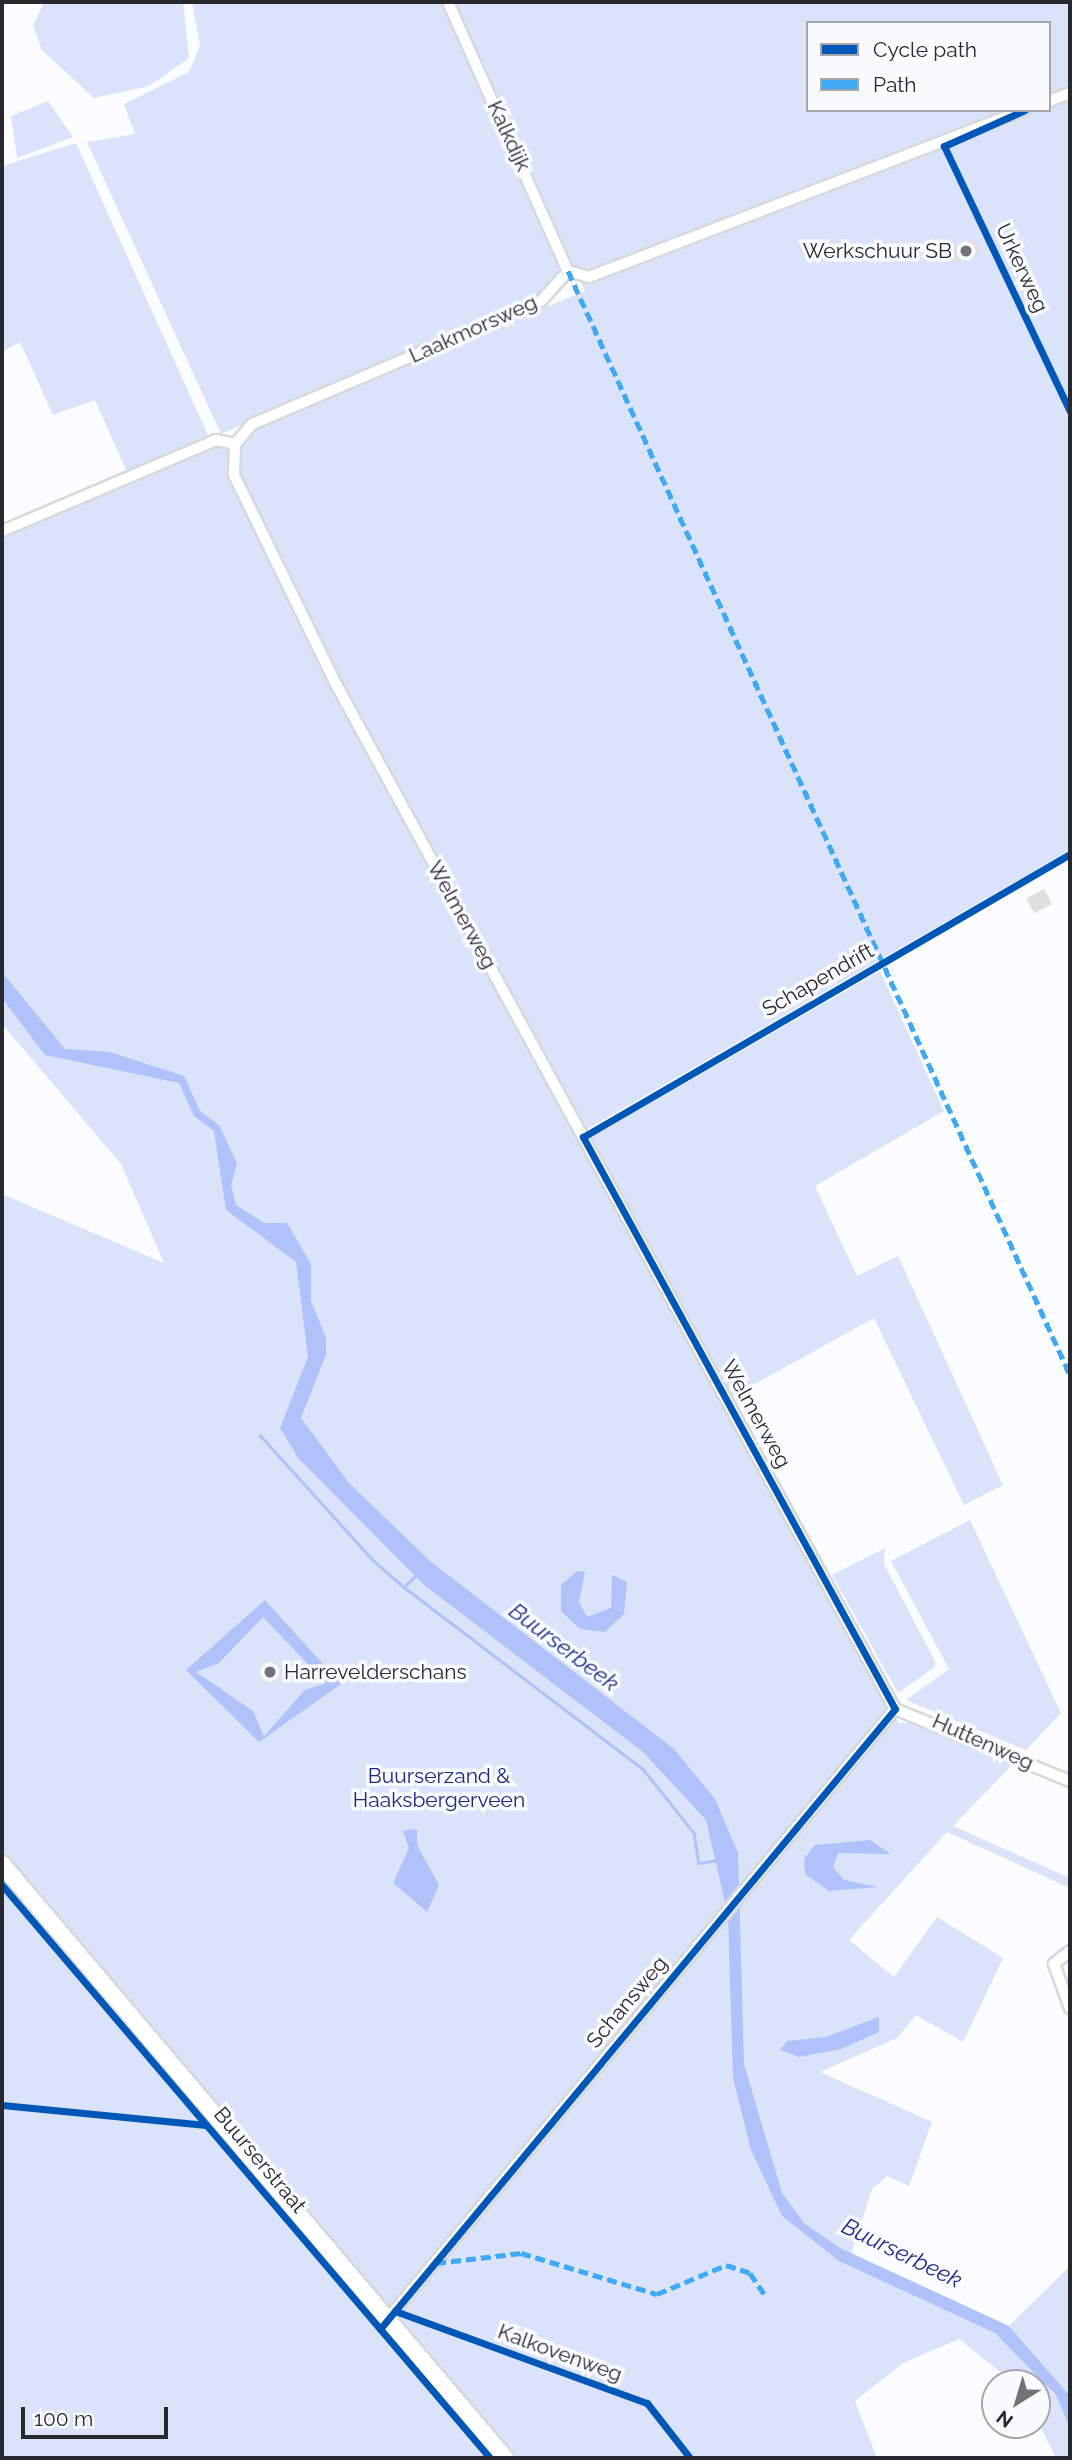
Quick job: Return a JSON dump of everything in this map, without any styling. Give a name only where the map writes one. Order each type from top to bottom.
[{"type":"main road","name":"Buurserstraat","points":[[2,1864],[505,2458]]},
{"type":"street","name":"Kalkdijk","points":[[448,2],[568,271]]},
{"type":"street","points":[[1051,100],[1070,93]]},
{"type":"street","points":[[568,271],[589,277],[1020,112]]},
{"type":"street","name":"Laakmorsweg","points":[[235,444],[252,424],[541,301],[568,271]]},
{"type":"street","points":[[2,531],[216,440],[235,444]]},
{"type":"street","name":"Welmerweg","points":[[235,444],[234,475],[337,686],[895,1709]]},
{"type":"street","name":"Huttenweg","points":[[895,1709],[1070,1781]]},
{"type":"street","name":"Schansweg","points":[[387,2320],[895,1709]]},
{"type":"street","points":[[1070,1951],[1054,1964],[1070,2008]]},
{"type":"green space","points":[[44,2],[183,2],[189,58],[149,86],[94,98],[42,50],[33,26]]},
{"type":"green space","points":[[192,2],[441,2],[568,284],[221,434],[87,142],[135,134],[124,104],[189,72],[200,46]]},
{"type":"green space","name":"Buurserzand & Haaksbergerveen","points":[[455,2],[1070,2],[1070,850],[577,1135],[899,1723],[918,1723],[1012,1765],[953,1826],[1070,1878],[1070,1888],[947,1832],[849,1940],[894,1977],[937,1917],[1003,1958],[963,2042],[916,2015],[897,2038],[820,2072],[932,2122],[909,2186],[887,2176],[872,2189],[848,2265],[975,2319],[1011,2345],[1032,2369],[996,2369],[959,2339],[903,2363],[855,2401],[877,2458],[514,2458],[491,2431],[475,2445],[485,2458],[2,2458],[2,1194],[164,1263],[121,1164],[2,1024],[2,536],[585,291]]},
{"type":"green space","points":[[48,101],[73,137],[17,158],[11,116]]},
{"type":"green space","points":[[76,143],[208,435],[127,472],[95,400],[53,415],[20,342],[2,352],[2,166]]},
{"type":"green space","points":[[880,971],[944,1111],[815,1186],[857,1276],[898,1256],[1003,1485],[964,1505],[874,1318],[733,1396],[590,1138]]},
{"type":"green space","points":[[970,1520],[1061,1713],[1026,1750],[906,1700],[949,1669],[891,1561]]},
{"type":"green space","points":[[885,1548],[884,1564],[935,1661],[935,1667],[898,1693],[832,1575]]},
{"type":"green space","points":[[1070,2266],[1070,2396],[1051,2374],[1051,2369],[1046,2369],[1009,2326]]},
{"type":"green space","name":"Buurserzand & Haaksbergerveen","points":[[1051,2390],[1070,2427],[1070,2458],[1056,2458],[1046,2439],[1051,2439]]},
{"type":"water","points":[[2,972],[65,1049],[110,1052],[184,1076],[200,1111],[219,1125],[237,1163],[231,1185],[236,1205],[264,1223],[287,1223],[311,1264],[311,1301],[326,1338],[326,1355],[301,1418],[349,1483],[430,1561],[674,1749],[715,1799],[738,1853],[744,2064],[782,2193],[804,2223],[840,2248],[1009,2326],[1046,2369],[1030,2369],[995,2333],[839,2261],[782,2216],[751,2150],[733,2078],[728,1915],[706,1820],[643,1752],[424,1585],[299,1459],[280,1428],[308,1357],[296,1262],[226,1210],[214,1131],[194,1116],[179,1083],[45,1055],[2,998]]},
{"type":"water","points":[[577,1571],[585,1572],[579,1602],[587,1617],[611,1608],[612,1575],[627,1582],[624,1614],[605,1632],[580,1629],[561,1611],[561,1585]]},
{"type":"water","points":[[265,1600],[341,1684],[259,1742],[186,1670]],"holes":[[[263,1617],[326,1683],[305,1690],[264,1736],[253,1711],[196,1672],[219,1663]]]},
{"type":"water","points":[[417,1829],[417,1845],[439,1885],[427,1912],[393,1883],[409,1848],[403,1831]]},
{"type":"water","points":[[870,1840],[891,1854],[838,1853],[833,1867],[844,1880],[878,1887],[829,1891],[805,1874],[804,1859],[815,1845]]},
{"type":"water","points":[[879,2017],[879,2032],[841,2049],[799,2057],[780,2050],[787,2041],[826,2037]]},
{"type":"water","points":[[1051,2374],[1070,2396],[1070,2427],[1051,2390]]},
{"type":"building","name":"Werkschuur SB","points":[[974,239],[980,252],[957,262],[951,250]]},
{"type":"building","points":[[1044,889],[1052,904],[1034,913],[1026,898]]},
{"type":"waterway","points":[[260,1435],[374,1561],[404,1587],[417,1574]]},
{"type":"waterway","points":[[404,1587],[643,1769],[694,1833],[699,1863],[719,1860]]},
{"type":"marked path","points":[[568,271],[1070,1375]]},
{"type":"marked path","points":[[436,2263],[521,2253],[657,2294],[726,2265],[750,2273],[767,2298]]},
{"type":"cycle path","name":"Urkerweg","points":[[1020,112],[944,146],[1070,411]]},
{"type":"cycle path","name":"Schapendrift","points":[[380,2329],[895,1709],[583,1137],[1070,854]]},
{"type":"cycle path","points":[[2,1885],[490,2458]]},
{"type":"cycle path","points":[[2,2105],[206,2125]]},
{"type":"cycle path","name":"Kalkovenweg","points":[[395,2311],[647,2403],[690,2458]]},
{"type":"place","name":"Werkschuur SB","points":[[966,251]]},
{"type":"place","name":"Harrevelderschans","points":[[270,1672]]},
{"type":"water label","name":"Buurserbeek","points":[[564,1647]]},
{"type":"water label","name":"Buurserbeek","points":[[902,2253]]}]
